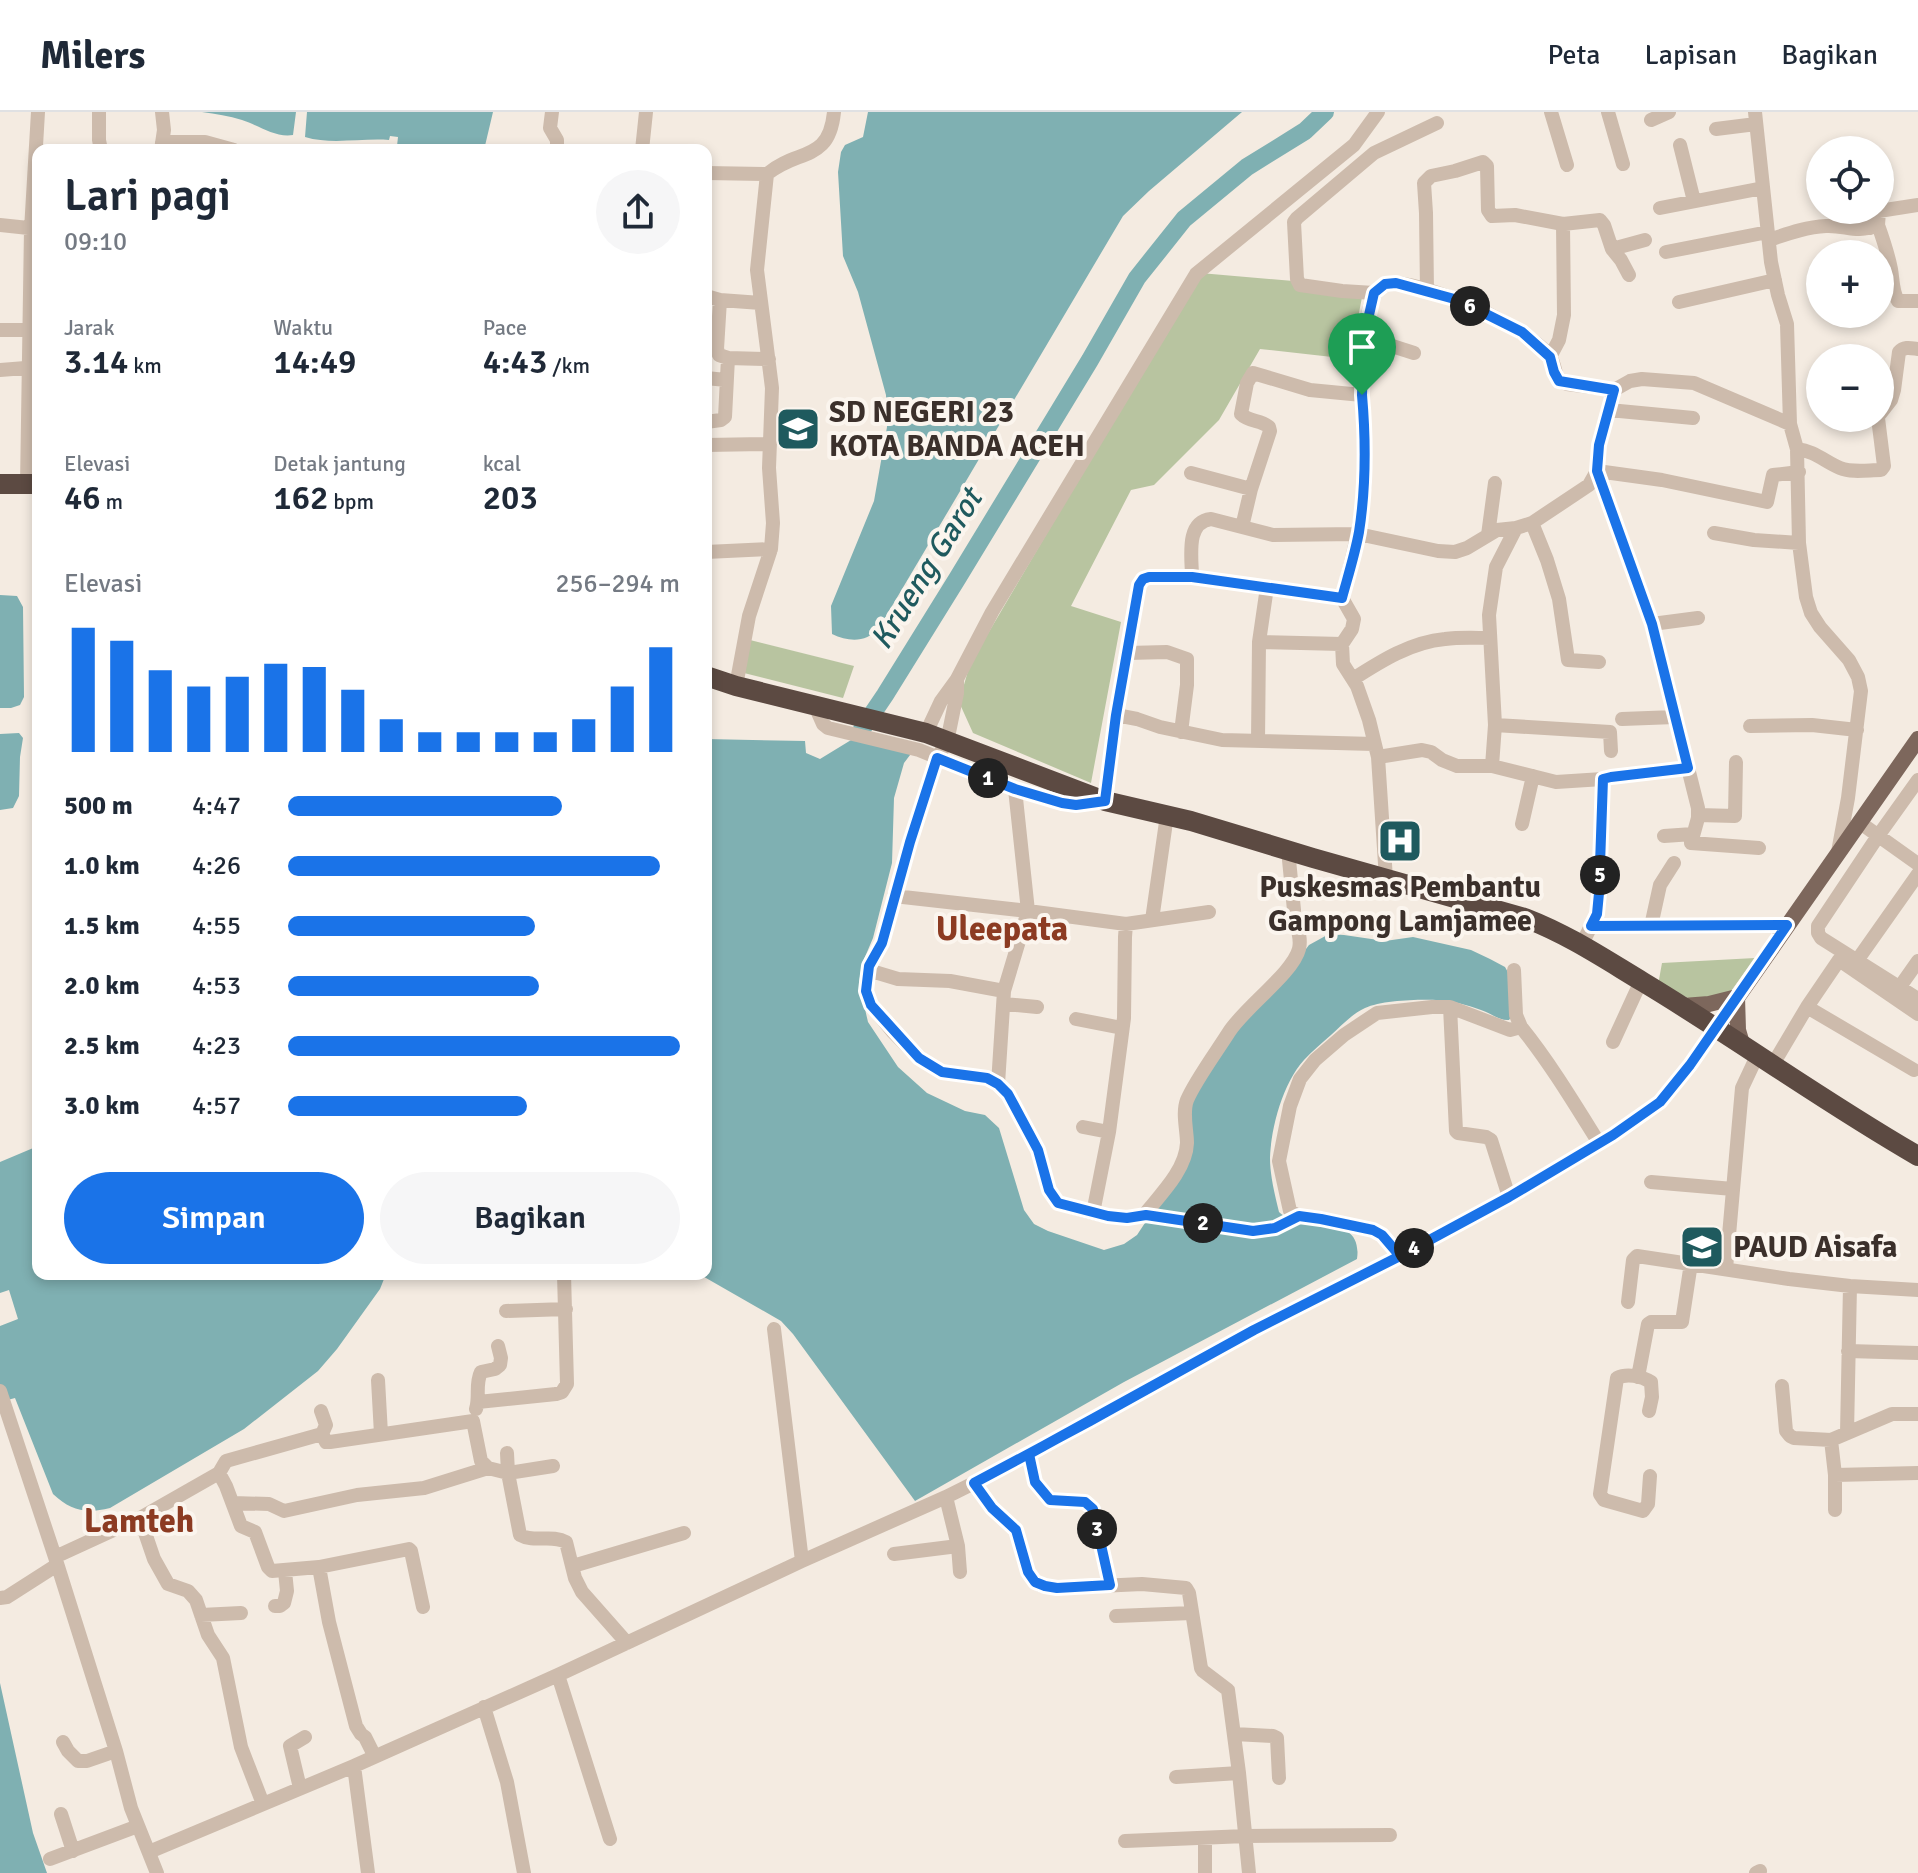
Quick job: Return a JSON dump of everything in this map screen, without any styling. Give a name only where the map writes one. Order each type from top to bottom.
[{"type":"highway","points":[[0,484],[32,484]]},
{"type":"highway","points":[[712,678],[815,706],[842,722],[922,738],[942,750],[1105,801],[1167,815],[1525,918],[1556,930],[1587,935],[1641,981],[1918,1156]]},
{"type":"main road","points":[[1716,1028],[1918,739]]},
{"type":"main road","points":[[1683,1006],[1737,997]]},
{"type":"main road","points":[[1737,997],[1738,1030],[1757,1056]]},
{"type":"street","points":[[37,144],[38,112]]},
{"type":"street","points":[[99,112],[101,144]]},
{"type":"street","points":[[162,112],[162,144]]},
{"type":"street","points":[[552,112],[550,128],[557,144]]},
{"type":"street","points":[[643,144],[646,112]]},
{"type":"street","points":[[712,173],[767,174],[783,163],[817,151],[828,137],[834,112]]},
{"type":"street","points":[[922,738],[992,612],[1196,274],[1354,145],[1378,112]]},
{"type":"street","points":[[1551,112],[1567,165]]},
{"type":"street","points":[[1608,112],[1623,164]]},
{"type":"street","points":[[1651,120],[1669,112]]},
{"type":"street","points":[[1716,129],[1756,118],[1768,236],[1789,337],[1790,424],[1797,449],[1799,543],[1806,597],[1820,627],[1849,660],[1861,691],[1838,853]]},
{"type":"street","points":[[1374,293],[1300,285],[1297,279],[1294,222],[1374,153],[1437,123]]},
{"type":"street","points":[[184,144],[212,144]]},
{"type":"street","points":[[1680,145],[1694,201]]},
{"type":"street","points":[[1427,291],[1424,183],[1431,176],[1483,162],[1487,166],[1488,210],[1492,216],[1515,215],[1563,224],[1600,220],[1612,249],[1629,275]]},
{"type":"street","points":[[736,686],[749,616],[771,549],[773,523],[769,468],[772,388],[757,270],[767,174]]},
{"type":"street","points":[[1660,208],[1763,188]]},
{"type":"street","points":[[1874,226],[1879,211],[1918,205]]},
{"type":"street","points":[[1550,357],[1559,340],[1564,315],[1563,224]]},
{"type":"street","points":[[0,225],[32,230]]},
{"type":"street","points":[[1666,252],[1812,227],[1834,226],[1853,230],[1874,226]]},
{"type":"street","points":[[1874,226],[1885,242],[1894,294],[1898,301],[1918,301]]},
{"type":"street","points":[[1612,249],[1645,240]]},
{"type":"street","points":[[1679,302],[1775,280]]},
{"type":"street","points":[[1342,598],[1358,534],[1364,488],[1364,337],[1374,293],[1385,284],[1396,283],[1458,300],[1522,332],[1550,357],[1559,381],[1614,390],[1630,381],[1642,379],[1694,383],[1790,424]]},
{"type":"street","points":[[761,303],[713,298],[717,349],[719,355],[728,358],[769,359]]},
{"type":"street","points":[[0,330],[32,330]]},
{"type":"street","points":[[1364,337],[1414,353]]},
{"type":"street","points":[[1894,390],[1899,352],[1906,348],[1918,349]]},
{"type":"street","points":[[712,421],[725,417],[728,358]]},
{"type":"street","points":[[0,370],[32,367]]},
{"type":"street","points":[[1242,527],[1270,431],[1266,424],[1241,414],[1247,383],[1253,373],[1310,390],[1362,395]]},
{"type":"street","points":[[712,379],[726,380]]},
{"type":"street","points":[[1614,390],[1599,445],[1597,471],[1652,624],[1698,815],[1691,843],[1759,848]]},
{"type":"street","points":[[1609,410],[1693,418]]},
{"type":"street","points":[[1797,449],[1808,450],[1850,471],[1881,470],[1884,466],[1881,432]]},
{"type":"street","points":[[712,445],[770,444]]},
{"type":"street","points":[[1597,471],[1662,480],[1767,502],[1773,475],[1799,472]]},
{"type":"street","points":[[1192,577],[1194,530],[1198,523],[1211,519],[1273,535],[1358,534],[1455,552],[1497,530],[1532,523],[1589,485],[1597,471]]},
{"type":"street","points":[[1191,473],[1251,489]]},
{"type":"street","points":[[1488,535],[1495,483]]},
{"type":"street","points":[[1532,523],[1559,599],[1568,660],[1599,662]]},
{"type":"street","points":[[1492,766],[1495,725],[1489,615],[1496,567],[1516,528]]},
{"type":"street","points":[[1714,533],[1799,543]]},
{"type":"street","points":[[712,552],[771,549]]},
{"type":"street","points":[[942,750],[1015,789],[1076,805],[1105,801],[1116,715],[1139,585],[1143,579],[1192,577],[1342,598],[1354,619],[1352,629],[1342,644],[1343,664],[1353,679],[1369,720],[1376,751],[1386,879]]},
{"type":"street","points":[[1258,741],[1259,642],[1267,587]]},
{"type":"street","points":[[1652,624],[1698,618]]},
{"type":"street","points":[[1353,679],[1385,658],[1423,643],[1443,639],[1490,638]]},
{"type":"street","points":[[1259,642],[1342,644]]},
{"type":"street","points":[[1128,653],[1167,652],[1187,659],[1181,732]]},
{"type":"street","points":[[957,679],[957,693],[942,750],[894,896],[882,943],[868,970],[866,991],[871,1005],[919,1058],[942,1072],[987,1078],[1008,1094],[1038,1150],[1049,1190],[1057,1202],[1093,1213],[1127,1218],[1145,1215],[1253,1231],[1275,1228],[1298,1217]]},
{"type":"street","points":[[1116,715],[1222,740],[1376,751],[1422,750],[1457,766],[1492,766],[1556,782],[1688,768]]},
{"type":"street","points":[[1622,719],[1675,717]]},
{"type":"street","points":[[1495,725],[1610,732],[1611,751]]},
{"type":"street","points":[[1750,726],[1812,725],[1857,730]]},
{"type":"street","points":[[1698,815],[1735,816],[1736,762]]},
{"type":"street","points":[[1522,824],[1533,776]]},
{"type":"street","points":[[1587,935],[1597,914],[1603,779]]},
{"type":"street","points":[[1918,780],[1818,926],[1821,938],[1918,999]]},
{"type":"street","points":[[998,1084],[1004,997],[1028,911],[1015,789]]},
{"type":"street","points":[[1152,920],[1167,815]]},
{"type":"street","points":[[1859,822],[1918,864]]},
{"type":"street","points":[[1664,836],[1693,834]]},
{"type":"street","points":[[1145,1215],[1185,1157],[1186,1102],[1194,1088],[1239,1018],[1274,983],[1299,951],[1300,938],[1293,913],[1288,850]]},
{"type":"street","points":[[1651,926],[1660,885],[1674,863]]},
{"type":"street","points":[[1856,962],[1918,874]]},
{"type":"street","points":[[894,896],[1126,924],[1209,912]]},
{"type":"street","points":[[1093,1213],[1109,1132],[1124,1018],[1126,924]]},
{"type":"street","points":[[1587,935],[1651,926],[1787,925]]},
{"type":"street","points":[[1726,1269],[1742,1088],[1757,1056],[1807,1007],[1839,960],[1918,1014]]},
{"type":"street","points":[[1899,988],[1918,961]]},
{"type":"street","points":[[868,970],[898,979],[950,981],[1037,1007]]},
{"type":"street","points":[[1514,970],[1516,1015],[1521,1027],[1599,1143]]},
{"type":"street","points":[[1613,1042],[1641,981]]},
{"type":"street","points":[[1400,1256],[1382,1235],[1373,1230],[1298,1217],[1289,1209],[1279,1161],[1290,1106],[1300,1079],[1315,1060],[1344,1035],[1377,1013],[1450,1007],[1510,1030],[1521,1027]]},
{"type":"street","points":[[1450,1007],[1456,1131],[1491,1140],[1509,1197]]},
{"type":"street","points":[[1807,1007],[1914,1070]]},
{"type":"street","points":[[1076,1019],[1122,1028]]},
{"type":"street","points":[[149,1852],[354,1766],[558,1675],[974,1483],[1254,1330],[1509,1197],[1599,1143],[1660,1102],[1716,1028]]},
{"type":"street","points":[[1083,1127],[1109,1132]]},
{"type":"street","points":[[1651,1182],[1733,1189]]},
{"type":"street","points":[[1628,1302],[1635,1256],[1850,1286],[1918,1290]]},
{"type":"street","points":[[1638,1377],[1648,1324],[1682,1322],[1691,1263]]},
{"type":"street","points":[[478,1402],[556,1394],[565,1388],[564,1280]]},
{"type":"street","points":[[1847,1433],[1850,1286]]},
{"type":"street","points":[[506,1311],[566,1309]]},
{"type":"street","points":[[774,1329],[802,1561]]},
{"type":"street","points":[[498,1346],[500,1365],[481,1372],[477,1383],[478,1402],[473,1421],[481,1461],[488,1468],[508,1473],[553,1466]]},
{"type":"street","points":[[1848,1351],[1918,1353]]},
{"type":"street","points":[[1649,1411],[1651,1383],[1638,1377],[1620,1376],[1615,1383],[1600,1494],[1604,1500],[1643,1511],[1648,1504],[1650,1476]]},
{"type":"street","points":[[378,1380],[381,1434]]},
{"type":"street","points":[[1782,1386],[1786,1431],[1799,1439],[1831,1440],[1892,1414],[1918,1414]]},
{"type":"street","points":[[2,1396],[116,1751],[131,1808],[157,1873]]},
{"type":"street","points":[[321,1411],[326,1425],[322,1434]]},
{"type":"street","points":[[322,1434],[326,1442],[330,1442],[473,1421]]},
{"type":"street","points":[[0,1598],[7,1597],[56,1561],[219,1473],[231,1459],[322,1434]]},
{"type":"street","points":[[1831,1440],[1835,1510]]},
{"type":"street","points":[[507,1453],[520,1535],[527,1539],[559,1538],[566,1542],[575,1578],[582,1592],[627,1643]]},
{"type":"street","points":[[1029,1454],[1035,1482],[1050,1500],[1085,1502],[1093,1509],[1110,1585]]},
{"type":"street","points":[[233,1503],[269,1504],[284,1511],[357,1495],[424,1488],[488,1468]]},
{"type":"street","points":[[219,1473],[241,1526],[255,1532],[269,1569],[273,1572],[319,1567],[409,1549],[423,1607]]},
{"type":"street","points":[[1835,1475],[1918,1473]]},
{"type":"street","points":[[974,1483],[992,1508],[1016,1530],[1028,1572],[1035,1582],[1057,1588],[1142,1584],[1186,1588],[1201,1668],[1228,1690],[1249,1873]]},
{"type":"street","points":[[946,1497],[958,1546],[960,1572]]},
{"type":"street","points":[[140,1518],[154,1559],[168,1584],[188,1591],[196,1600],[208,1635],[223,1658],[241,1747],[263,1804]]},
{"type":"street","points":[[573,1566],[684,1533]]},
{"type":"street","points":[[894,1554],[958,1546]]},
{"type":"street","points":[[319,1567],[329,1622],[356,1726],[374,1755]]},
{"type":"street","points":[[275,1606],[284,1603],[287,1591],[285,1571]]},
{"type":"street","points":[[201,1615],[241,1613]]},
{"type":"street","points":[[1116,1616],[1192,1613]]},
{"type":"street","points":[[558,1675],[610,1839]]},
{"type":"street","points":[[484,1707],[507,1782],[524,1873]]},
{"type":"street","points":[[1234,1734],[1277,1738],[1279,1778]]},
{"type":"street","points":[[300,1788],[290,1746],[305,1737]]},
{"type":"street","points":[[63,1742],[78,1761],[116,1751]]},
{"type":"street","points":[[354,1766],[368,1873]]},
{"type":"street","points":[[1176,1777],[1239,1773]]},
{"type":"street","points":[[61,1814],[73,1851]]},
{"type":"street","points":[[50,1859],[138,1826]]},
{"type":"street","points":[[1125,1841],[1390,1835]]},
{"type":"street","points":[[1205,1838],[1205,1873]]},
{"type":"green space","points":[[1200,273],[1364,287],[1350,359],[1260,349],[1219,420],[1154,485],[1131,490],[1071,606],[1121,622],[1091,783],[973,733],[959,702],[970,664]]},
{"type":"green space","points":[[750,640],[854,666],[843,698],[744,673]]},
{"type":"green space","points":[[1755,958],[1729,994],[1698,1002],[1658,985],[1662,963]]},
{"type":"water","points":[[202,112],[296,112],[293,135],[286,135],[248,122]]},
{"type":"water","points":[[307,112],[493,112],[485,144],[397,144],[398,137],[390,136],[389,140],[336,141],[305,137]]},
{"type":"water","points":[[868,112],[1242,112],[1123,216],[879,628],[863,639],[851,640],[832,634],[831,606],[874,501],[887,427],[886,395],[858,292],[843,256],[838,172],[841,152],[845,145],[863,137]]},
{"type":"water","points":[[0,595],[17,596],[23,607],[24,697],[20,705],[11,708],[0,708]]},
{"type":"water","points":[[19,733],[23,738],[19,796],[13,808],[0,810],[0,734]]},
{"type":"water","points":[[856,737],[913,751],[904,763],[894,798],[892,863],[873,938],[862,964],[859,983],[868,1022],[898,1067],[927,1093],[965,1111],[985,1115],[999,1128],[1024,1210],[1034,1224],[1104,1250],[1124,1244],[1137,1235],[1180,1170],[1190,1109],[1226,1042],[1309,945],[1329,934],[1385,941],[1413,937],[1471,950],[1505,967],[1510,976],[1513,1014],[1509,1020],[1476,1008],[1439,1000],[1372,1005],[1352,1016],[1307,1057],[1290,1081],[1276,1119],[1270,1158],[1279,1212],[1289,1218],[1341,1228],[1351,1234],[1357,1244],[1357,1259],[1124,1382],[915,1501],[781,1321],[709,1280],[712,1280],[712,739],[805,741],[806,753],[820,759]]},
{"type":"water","points":[[32,1149],[32,1280],[384,1280],[337,1349],[318,1371],[244,1429],[110,1508],[86,1511],[66,1504],[53,1494],[15,1398],[0,1402],[0,1326],[18,1319],[9,1290],[0,1293],[0,1162]]},
{"type":"water","points":[[0,1683],[33,1833],[47,1873],[0,1873]]},
{"type":"waterway","name":"Krueng Garot","points":[[862,729],[957,579],[1137,278],[1184,219],[1247,167],[1305,131],[1325,112]]},
{"type":"place","name":"SD NEGERI 23 KOTA BANDA ACEH","points":[[798,429]]},
{"type":"place","name":"Puskesmas Pembantu Gampong Lamjamee","points":[[1400,841]]},
{"type":"place","name":"PAUD Aisafa","points":[[1702,1247]]},
{"type":"district","name":"Uleepata","points":[[1002,929]]},
{"type":"district","name":"Lamteh","points":[[139,1521]]},
{"type":"route","points":[[1362,395],[1364,337],[1374,293],[1385,284],[1396,283],[1458,300],[1522,332],[1550,357],[1559,381],[1614,390],[1599,445],[1597,471],[1652,624],[1688,768],[1603,779],[1599,893],[1597,914],[1591,926],[1787,925],[1690,1065],[1660,1102],[1613,1135],[1509,1197],[1400,1256],[1327,1293],[1254,1330],[974,1483],[992,1508],[1016,1530],[1028,1572],[1040,1585],[1057,1588],[1110,1585],[1093,1509],[1085,1502],[1050,1500],[1035,1482],[1029,1454],[1090,1421],[1254,1330],[1400,1256],[1378,1232],[1309,1217],[1299,1216],[1275,1228],[1253,1231],[1146,1215],[1127,1218],[1108,1216],[1058,1203],[1049,1190],[1038,1150],[1008,1094],[987,1078],[942,1072],[919,1058],[871,1005],[866,991],[869,966],[882,943],[937,758],[1015,789],[1062,803],[1076,805],[1105,801],[1116,715],[1139,585],[1143,579],[1192,577],[1342,598],[1358,534],[1364,488],[1362,395]]}]
